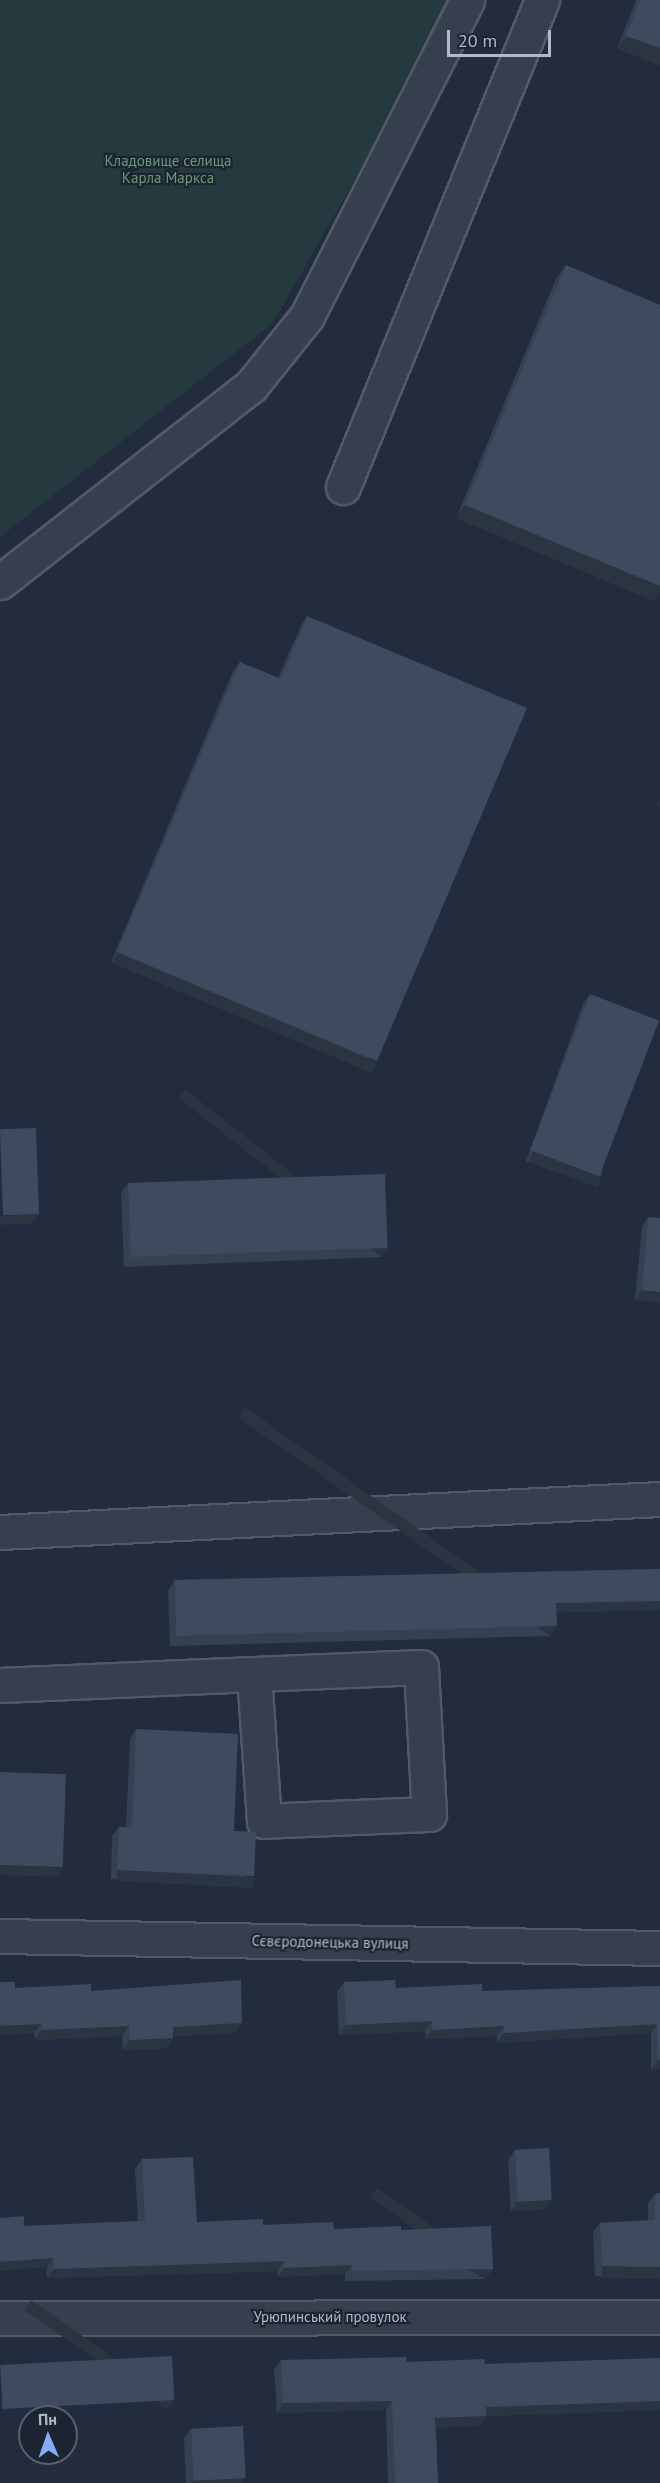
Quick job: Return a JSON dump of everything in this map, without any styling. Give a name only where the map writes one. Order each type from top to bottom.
[{"type":"street","points":[[0,582],[251,386],[307,316],[467,0]]},
{"type":"street","points":[[343,487],[542,0]]},
{"type":"street","points":[[0,1532],[660,1499]]},
{"type":"street","points":[[0,1685],[254,1674],[422,1667],[429,1814],[264,1821],[254,1674]]},
{"type":"street","name":"Сєвєродонецька вулиця","points":[[0,1936],[660,1948]]},
{"type":"street","name":"Урюпинський провулок","points":[[0,2318],[660,2317]]},
{"type":"green space","name":"Кладовище селища Карла Маркса","points":[[0,0],[448,0],[405,91],[273,323],[0,537]]},
{"type":"building","points":[[640,0],[660,0],[660,48],[626,36]]},
{"type":"building","points":[[566,265],[660,305],[660,586],[465,505]]},
{"type":"building","points":[[307,616],[527,708],[377,1061],[117,952],[240,662],[281,679]]},
{"type":"building","points":[[590,994],[659,1021],[599,1176],[530,1150]]},
{"type":"building","points":[[36,1128],[39,1214],[3,1215],[0,1129]]},
{"type":"building","points":[[385,1174],[388,1248],[131,1257],[128,1183]]},
{"type":"building","points":[[648,1217],[660,1218],[660,1292],[642,1290]]},
{"type":"building","points":[[660,1569],[660,1601],[556,1603],[557,1626],[176,1636],[175,1580]]},
{"type":"building","points":[[136,1729],[238,1734],[234,1831],[256,1832],[254,1876],[117,1870],[119,1827],[132,1827]]},
{"type":"building","points":[[0,1772],[66,1774],[63,1867],[0,1865]]},
{"type":"building","points":[[241,1980],[242,2023],[173,2027],[173,2038],[130,2040],[129,2026],[41,2030],[41,2024],[0,2026],[0,1982],[15,1982],[15,1988],[91,1984],[91,1991]]},
{"type":"building","points":[[395,1980],[396,1988],[482,1984],[482,1991],[660,1986],[660,2060],[658,2060],[657,2024],[504,2033],[504,2026],[432,2030],[432,2021],[346,2025],[344,1982]]},
{"type":"building","points":[[549,2148],[552,2200],[518,2202],[515,2150]]},
{"type":"building","points":[[193,2157],[197,2222],[263,2219],[263,2225],[333,2222],[334,2229],[401,2226],[401,2230],[491,2226],[493,2269],[352,2271],[352,2265],[284,2268],[284,2261],[54,2269],[53,2258],[0,2262],[0,2218],[24,2216],[24,2226],[145,2221],[142,2159]]},
{"type":"building","points":[[660,2193],[660,2267],[602,2266],[600,2223],[655,2220],[655,2194]]},
{"type":"building","points":[[172,2356],[174,2400],[78,2405],[18,2405],[18,2408],[3,2409],[0,2365]]},
{"type":"building","points":[[406,2357],[407,2362],[484,2359],[485,2364],[660,2358],[660,2401],[486,2407],[486,2416],[435,2418],[438,2483],[395,2483],[392,2401],[283,2403],[281,2360]]},
{"type":"building","points":[[243,2426],[246,2478],[194,2481],[191,2429]]}]
